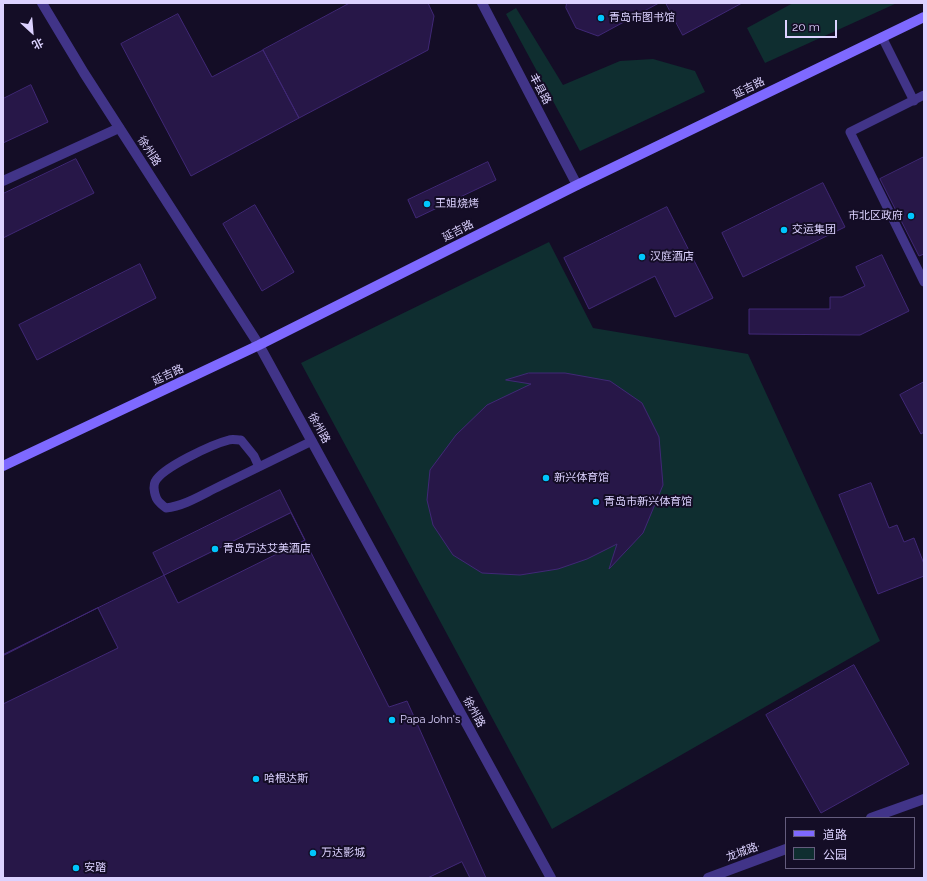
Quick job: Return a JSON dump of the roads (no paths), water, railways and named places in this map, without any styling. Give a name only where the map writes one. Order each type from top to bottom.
[{"type":"main road","name":"延吉路","points":[[3,466],[259,345],[577,185],[924,17]]},
{"type":"street","name":"徐州路","points":[[42,3],[84,73],[259,345],[551,878]]},
{"type":"street","name":"丰县路","points":[[482,3],[577,185]]},
{"type":"street","points":[[3,182],[119,128]]},
{"type":"street","points":[[874,817],[924,798]]},
{"type":"street","name":"龙城路·","points":[[708,878],[785,849]]},
{"type":"lane","points":[[882,37],[914,101]]},
{"type":"lane","points":[[924,95],[850,132],[924,282]]},
{"type":"lane","points":[[259,467],[254,456],[241,440],[229,440],[205,449],[176,464],[160,475],[154,483],[155,495],[158,502],[166,508],[177,507],[259,467],[312,441]]},
{"type":"place","name":"青岛市图书馆","points":[[601,18]]},
{"type":"place","name":"王姐烧烤","points":[[427,204]]},
{"type":"place","name":"市北区政府","points":[[911,216]]},
{"type":"place","name":"交运集团","points":[[784,230]]},
{"type":"place","name":"汉庭酒店","points":[[642,257]]},
{"type":"place","name":"新兴体育馆","points":[[546,478]]},
{"type":"place","name":"青岛市新兴体育馆","points":[[596,502]]},
{"type":"place","name":"青岛万达艾美酒店","points":[[215,549]]},
{"type":"place","name":"Papa John's","points":[[392,720]]},
{"type":"place","name":"哈根达斯","points":[[256,779]]},
{"type":"place","name":"万达影城","points":[[313,853]]},
{"type":"place","name":"安踏","points":[[76,868]]}]
